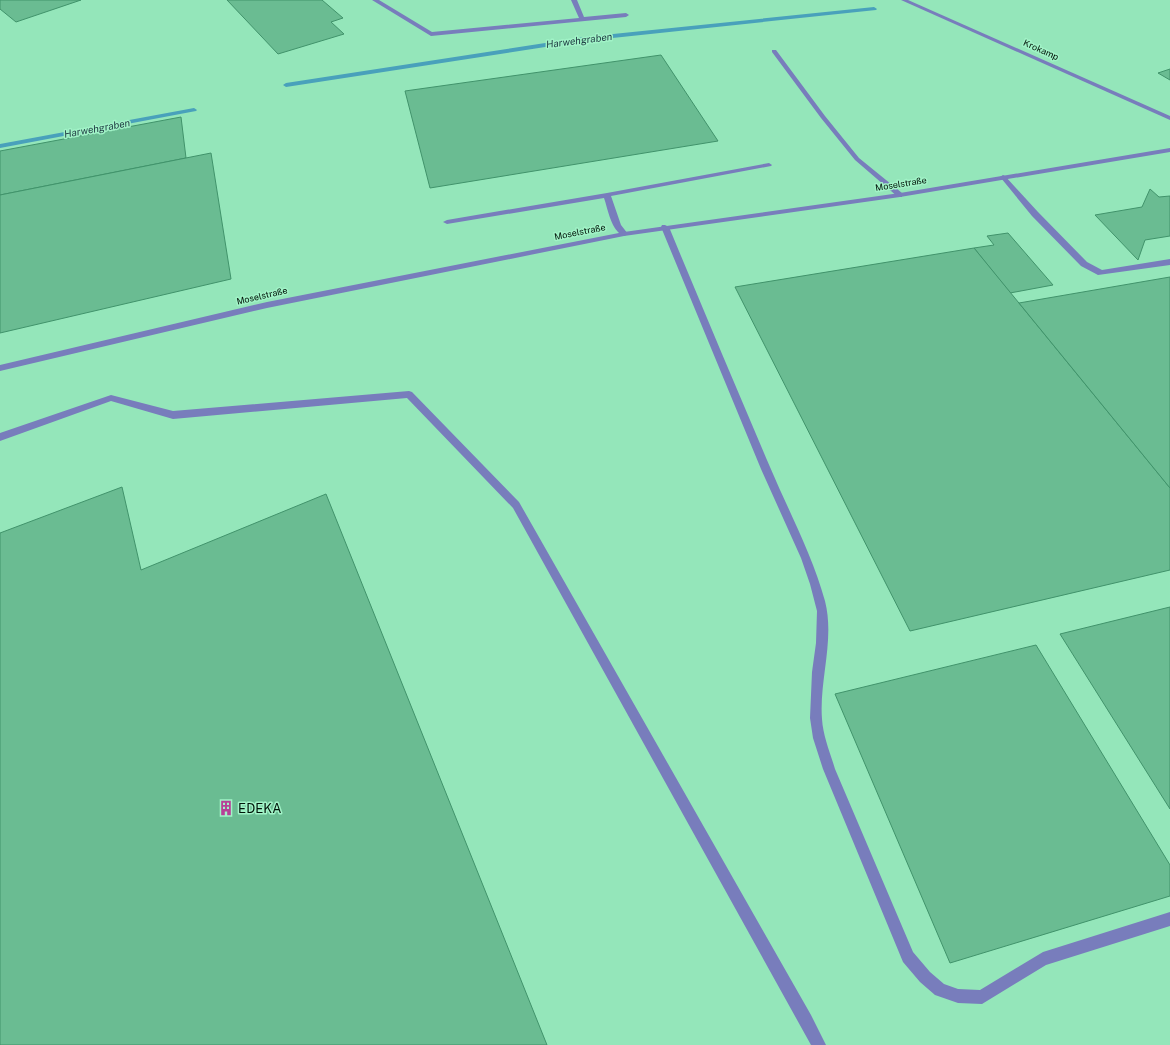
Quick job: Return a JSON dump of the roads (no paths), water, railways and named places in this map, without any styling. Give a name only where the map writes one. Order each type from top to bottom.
[{"type":"street","points":[[375,0],[430,34],[626,15]]},
{"type":"street","points":[[574,0],[582,19]]},
{"type":"street","name":"Krokamp","points":[[904,0],[1170,118]]},
{"type":"street","points":[[774,50],[822,117],[858,159],[900,195]]},
{"type":"street","name":"Moselstraße","points":[[0,368],[267,305],[624,234],[900,195],[1170,150]]},
{"type":"street","points":[[446,222],[606,195],[769,165]]},
{"type":"street","points":[[1003,177],[1084,264],[1092,269],[1101,273],[1170,262]]},
{"type":"street","points":[[606,195],[617,225],[624,234]]},
{"type":"street","points":[[665,227],[766,468],[806,558],[815,584],[822,611],[822,643],[818,672],[816,718],[819,738],[829,769],[908,957],[925,977],[940,990],[958,996],[982,997],[1043,959],[1170,919]]},
{"type":"street","points":[[0,437],[111,398],[173,415],[409,394],[516,505],[806,1020],[818,1045]]},
{"type":"waterway","name":"Harwehgraben","points":[[286,85],[584,39],[874,9]]},
{"type":"waterway","name":"Harwehgraben","points":[[0,146],[194,110]]},
{"type":"place","name":"EDEKA","points":[[226,808]]}]
